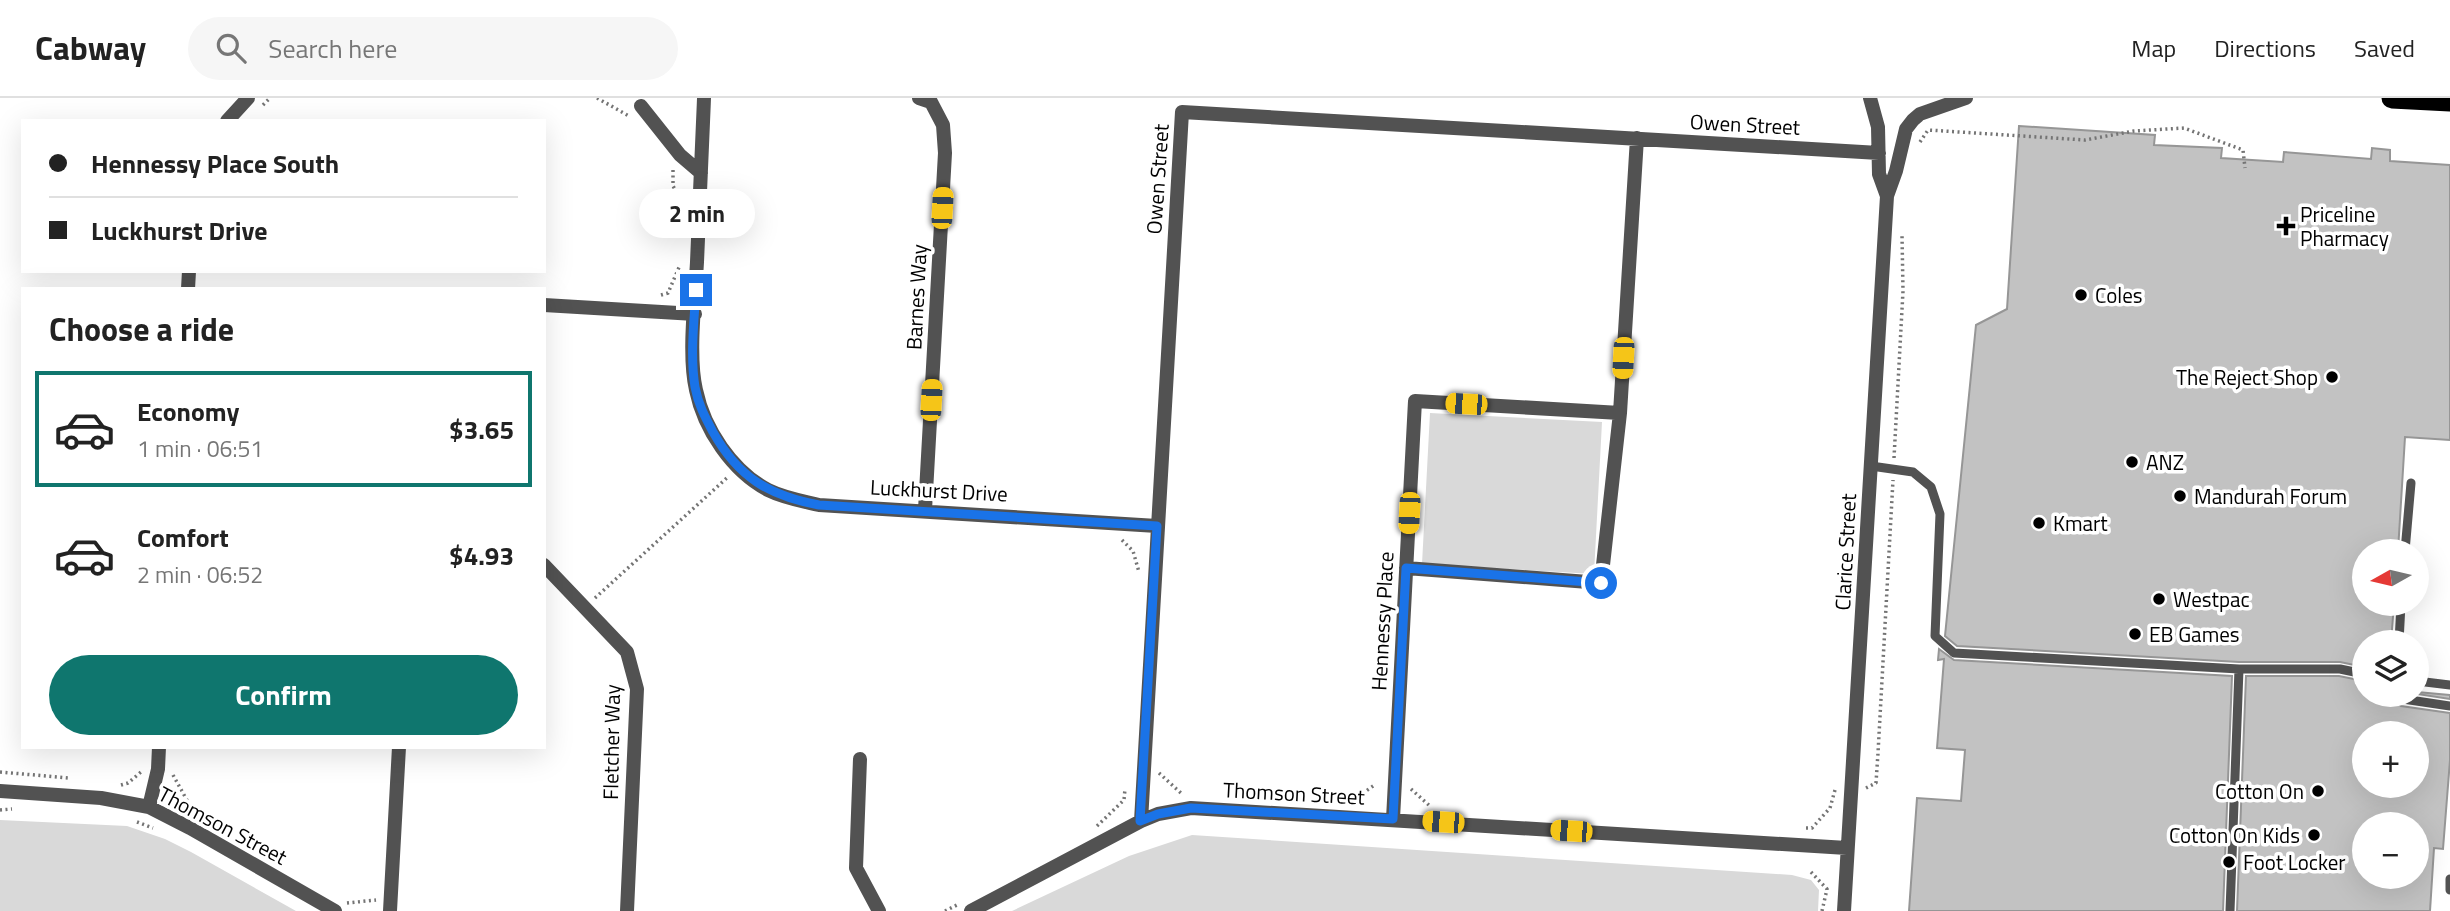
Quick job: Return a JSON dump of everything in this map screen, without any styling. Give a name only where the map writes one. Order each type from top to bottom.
[{"type":"highway","points":[[2392,98],[2450,101]]},
{"type":"street","points":[[229,119],[248,98]]},
{"type":"street","name":"Luckhurst Drive","points":[[704,98],[693,364],[701,411],[724,451],[734,475],[791,499],[819,505],[1157,526]]},
{"type":"street","name":"Barnes Way","points":[[919,98],[931,102],[943,125],[944,153],[925,510]]},
{"type":"street","name":"Clarice Street","points":[[1870,98],[1878,127],[1879,174],[1886,196]]},
{"type":"street","name":"Clarice Street","points":[[1844,911],[1886,196],[1896,171],[1906,129],[1913,120],[1920,114],[1966,98]]},
{"type":"street","points":[[636,111],[701,173]]},
{"type":"street","name":"Owen Street","points":[[1157,526],[1182,112],[1879,153]]},
{"type":"street","points":[[1406,568],[1601,583],[1620,413],[1637,138]]},
{"type":"street","points":[[546,305],[695,314]]},
{"type":"street","name":"Hennessy Place","points":[[1393,819],[1415,401],[1620,413]]},
{"type":"street","points":[[1140,821],[1157,526]]},
{"type":"street","name":"Fletcher Way","points":[[546,567],[627,652],[637,689],[627,911]]},
{"type":"street","points":[[149,807],[158,769],[159,749]]},
{"type":"street","points":[[390,911],[399,749]]},
{"type":"street","points":[[860,759],[856,868],[879,911]]},
{"type":"street","name":"Thomson Street","points":[[0,791],[101,798],[149,807],[335,911]]},
{"type":"street","name":"Thomson Street","points":[[971,911],[1140,821],[1158,814],[1191,808],[1847,848]]},
{"type":"lane","points":[[1871,466],[1913,472],[1931,486],[1940,514],[1935,636],[1954,653],[2062,661],[2352,672]]},
{"type":"lane","points":[[2406,539],[2411,483]]},
{"type":"lane","points":[[2230,911],[2239,669]]},
{"type":"lane","points":[[2429,682],[2450,685]]},
{"type":"lane","points":[[2429,703],[2450,706]]},
{"type":"lane","points":[[2450,879],[2450,890]]},
{"type":"path","points":[[597,98],[636,111]]},
{"type":"path","points":[[1913,151],[1927,130],[2085,140],[2134,131],[2184,128],[2244,150],[2245,168]]},
{"type":"path","points":[[667,161],[673,170],[673,186],[684,205]]},
{"type":"path","points":[[1864,789],[1875,783],[1878,753],[1903,291],[1901,230]]},
{"type":"path","points":[[652,311],[653,298],[668,293],[684,258]]},
{"type":"path","points":[[585,608],[734,475],[723,470]]},
{"type":"path","points":[[1110,537],[1122,540],[1133,551],[1140,577]]},
{"type":"path","points":[[1811,872],[1827,889],[1822,911]]},
{"type":"shaded area","points":[[1430,413],[1602,422],[1594,574],[1422,564]]},
{"type":"shaded area","points":[[0,820],[127,826],[165,839],[191,852],[296,911],[0,911]]},
{"type":"shaded area","points":[[1192,835],[1792,875],[1811,880],[1819,890],[1818,911],[1012,911],[1129,856]]},
{"type":"building","name":"Mandurah Forum","points":[[2019,126],[2155,135],[2154,145],[2222,148],[2221,158],[2283,162],[2284,152],[2371,159],[2372,148],[2390,150],[2390,161],[2450,165],[2450,440],[2405,437],[2399,539],[2352,539],[2352,616],[2393,616],[2392,630],[2352,630],[2352,664],[2340,662],[2239,662],[1957,646],[1945,636],[1976,325],[2007,309]]},
{"type":"building","points":[[1939,649],[1954,660],[2232,676],[2223,911],[1909,911],[1917,798],[1961,801],[1965,750],[1937,748],[1944,659],[1938,660]]},
{"type":"building","points":[[2246,676],[2339,676],[2352,679],[2352,707],[2408,707],[2450,713],[2450,760],[2443,849],[2434,848],[2430,911],[2237,911]]},
{"type":"building","points":[[2429,693],[2450,695],[2450,699],[2429,696]]},
{"type":"place","name":"Priceline Pharmacy","points":[[2286,226]]},
{"type":"place","name":"Coles","points":[[2081,295]]},
{"type":"place","name":"The Reject Shop","points":[[2332,377]]},
{"type":"place","name":"ANZ","points":[[2132,462]]},
{"type":"place","name":"Mandurah Forum","points":[[2180,496]]},
{"type":"place","name":"Kmart","points":[[2039,523]]},
{"type":"place","name":"Westpac","points":[[2159,599]]},
{"type":"place","name":"EB Games","points":[[2135,634]]},
{"type":"place","name":"Cotton On","points":[[2318,791]]},
{"type":"place","name":"Cotton On Kids","points":[[2314,835]]},
{"type":"place","name":"Foot Locker","points":[[2229,862]]},
{"type":"route","points":[[696,290],[693,364],[701,411],[724,451],[738,468],[767,490],[819,505],[1157,526],[1140,821],[1158,814],[1191,808],[1393,819],[1406,568],[1601,583]]}]
